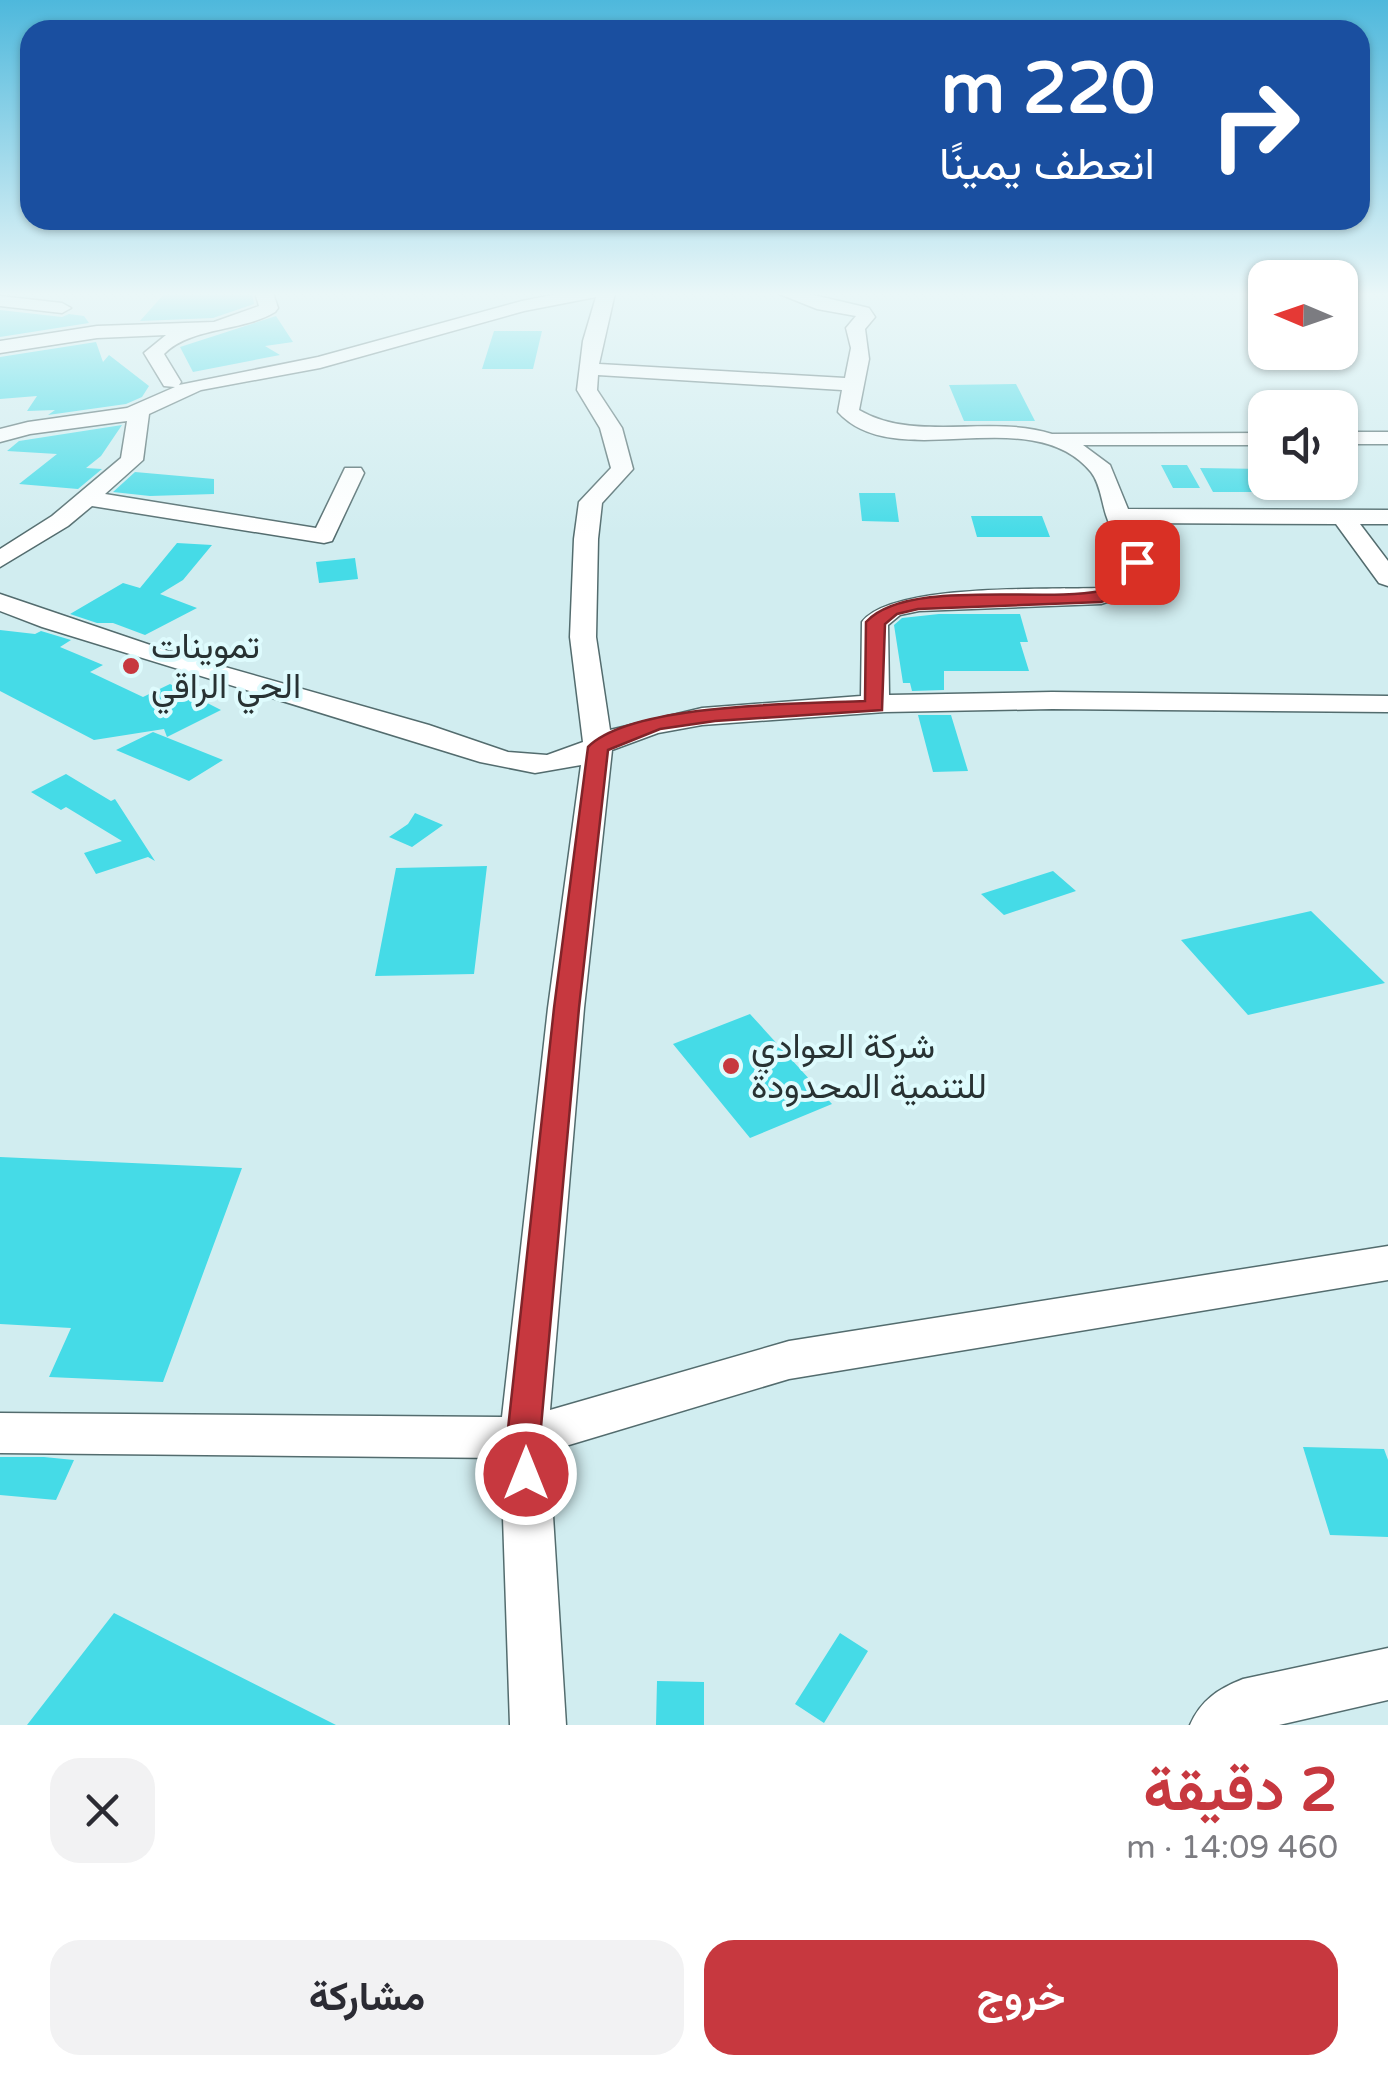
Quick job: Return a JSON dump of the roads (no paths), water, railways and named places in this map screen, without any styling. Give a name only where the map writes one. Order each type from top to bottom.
[{"type":"street","points":[[166,374],[171,382]]},
{"type":"street","points":[[0,436],[139,412],[196,385],[258,374]]},
{"type":"street","points":[[538,1725],[524,1438],[566,1008],[598,747],[583,638],[586,539],[590,502],[622,469],[610,428],[587,390],[589,374]]},
{"type":"street","points":[[667,374],[850,384]]},
{"type":"street","points":[[855,374],[848,412],[878,430],[1028,433],[1056,440],[1248,438]]},
{"type":"street","points":[[0,560],[132,460],[139,412]]},
{"type":"street","points":[[1358,438],[1388,438]]},
{"type":"street","points":[[875,706],[876,622],[890,610],[918,604],[1101,596],[1138,584],[1137,562],[1102,470],[1056,440]]},
{"type":"street","points":[[86,498],[324,536],[352,473]]},
{"type":"street","points":[[1117,516],[1388,517]]},
{"type":"street","points":[[1344,518],[1388,578]]},
{"type":"street","points":[[0,602],[260,687],[494,756],[534,764],[573,761],[656,724],[715,715],[988,702],[1388,704]]},
{"type":"street","points":[[0,1433],[524,1438],[788,1360],[1388,1263]]},
{"type":"street","points":[[1218,1725],[1243,1706],[1388,1674]]},
{"type":"place","name":"تموينات الحي الراقي","points":[[131,666]]},
{"type":"place","name":"شركة العوادي للتنمية المحدودة","points":[[731,1066]]}]
